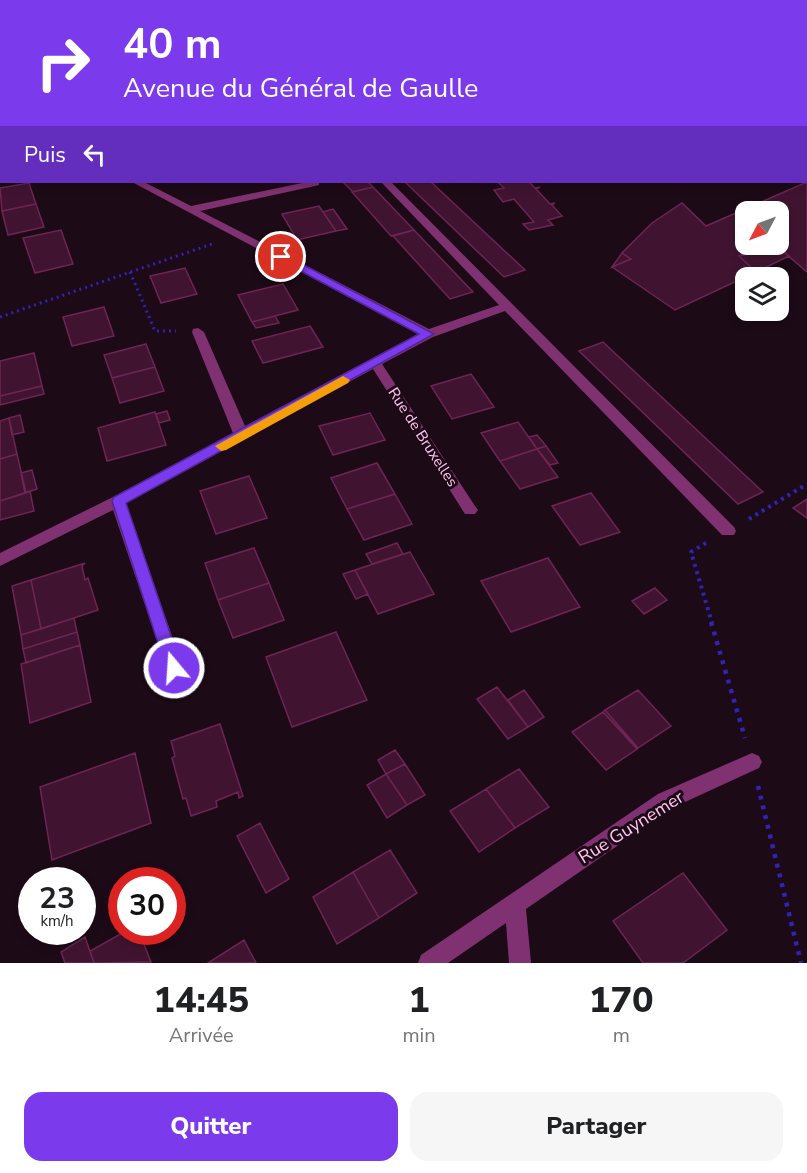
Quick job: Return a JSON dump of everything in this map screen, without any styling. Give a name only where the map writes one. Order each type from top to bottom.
[{"type":"street","points":[[139,183],[428,334]]},
{"type":"street","points":[[192,209],[315,183]]},
{"type":"street","points":[[387,183],[728,531]]},
{"type":"street","points":[[0,560],[242,436],[428,334],[508,306]]},
{"type":"street","points":[[198,332],[242,436]]},
{"type":"street","name":"Rue de Bruxelles","points":[[375,363],[470,510]]},
{"type":"street","points":[[118,501],[174,668]]},
{"type":"street","name":"Rue Guynemer","points":[[429,963],[665,801],[752,762]]},
{"type":"street","points":[[515,903],[520,963]]},
{"type":"path","points":[[0,317],[239,235]]},
{"type":"path","points":[[130,272],[155,331],[198,332]]},
{"type":"path","points":[[801,963],[752,762],[691,552],[807,484]]},
{"type":"building","points":[[29,183],[36,204],[2,211],[0,188]]},
{"type":"building","points":[[344,183],[369,183],[373,187],[353,192]]},
{"type":"building","points":[[406,183],[432,183],[525,270],[504,277]]},
{"type":"building","points":[[499,183],[530,183],[535,188],[540,187],[536,189],[550,204],[555,203],[552,205],[562,216],[548,220],[553,225],[529,230],[523,224],[534,222],[514,199],[503,202],[494,190],[504,188]]},
{"type":"building","points":[[807,183],[807,272],[787,255],[789,201],[763,201]]},
{"type":"building","points":[[373,187],[414,230],[391,236],[352,192]]},
{"type":"building","points":[[682,203],[706,226],[735,213],[735,255],[743,255],[739,256],[751,267],[735,267],[735,282],[675,310],[612,267],[631,259],[622,253],[652,223]]},
{"type":"building","points":[[36,204],[44,227],[8,235],[2,211]]},
{"type":"building","points":[[319,206],[336,231],[297,240],[282,214]]},
{"type":"building","points":[[333,209],[347,229],[336,231],[323,212]]},
{"type":"building","points":[[61,230],[73,264],[35,273],[23,238]]},
{"type":"building","points":[[414,230],[473,292],[450,299],[393,236]]},
{"type":"building","points":[[622,253],[631,259],[612,267]]},
{"type":"building","points":[[739,256],[789,256],[766,267],[751,267]]},
{"type":"building","points":[[185,268],[197,294],[161,303],[150,276]]},
{"type":"building","points":[[283,284],[298,310],[252,322],[238,295]]},
{"type":"building","points":[[104,307],[114,336],[72,346],[63,317]]},
{"type":"building","points":[[275,316],[279,323],[256,328],[252,322]]},
{"type":"building","points":[[310,326],[323,347],[263,363],[252,341]]},
{"type":"building","points":[[603,342],[763,492],[738,504],[579,351]]},
{"type":"building","points":[[146,344],[155,367],[112,378],[104,355]]},
{"type":"building","points":[[34,353],[42,386],[0,396],[0,361]]},
{"type":"building","points":[[155,367],[164,391],[120,403],[112,378]]},
{"type":"building","points":[[471,374],[494,407],[452,419],[431,386]]},
{"type":"building","points":[[42,386],[44,394],[0,405],[0,396]]},
{"type":"building","points":[[167,411],[170,420],[159,423],[156,414]]},
{"type":"building","points":[[155,412],[166,445],[107,461],[98,428]]},
{"type":"building","points":[[370,413],[385,440],[333,455],[319,426]]},
{"type":"building","points":[[20,415],[24,432],[12,435],[9,418]]},
{"type":"building","points":[[9,418],[17,454],[0,459],[0,421]]},
{"type":"building","points":[[518,422],[537,449],[500,461],[481,433]]},
{"type":"building","points":[[537,435],[546,446],[537,449],[529,437]]},
{"type":"building","points":[[546,446],[558,463],[550,465],[537,449]]},
{"type":"building","points":[[537,449],[558,477],[520,489],[500,461]]},
{"type":"building","points":[[17,454],[26,493],[0,501],[0,459]]},
{"type":"building","points":[[377,463],[395,494],[347,509],[331,478]]},
{"type":"building","points":[[32,470],[37,489],[25,493],[21,473]]},
{"type":"building","points":[[249,476],[267,518],[216,534],[200,491]]},
{"type":"building","points":[[30,491],[34,511],[0,520],[0,501]]},
{"type":"building","points":[[591,493],[620,532],[580,545],[552,506]]},
{"type":"building","points":[[395,494],[412,524],[364,540],[347,509]]},
{"type":"building","points":[[807,499],[807,518],[793,508]]},
{"type":"building","points":[[397,543],[403,554],[372,564],[366,554]]},
{"type":"building","points":[[254,548],[269,583],[218,600],[205,563]]},
{"type":"building","points":[[410,552],[434,594],[378,614],[355,570]]},
{"type":"building","points":[[548,558],[580,607],[511,632],[481,581]]},
{"type":"building","points":[[85,563],[82,566],[85,580],[88,578],[98,610],[41,629],[31,580]]},
{"type":"building","points":[[355,570],[368,594],[356,599],[343,574]]},
{"type":"building","points":[[31,580],[41,629],[21,635],[12,586]]},
{"type":"building","points":[[269,583],[284,620],[233,638],[218,600]]},
{"type":"building","points":[[655,588],[667,600],[644,614],[632,601]]},
{"type":"building","points":[[74,618],[77,632],[23,649],[21,635]]},
{"type":"building","points":[[77,632],[80,645],[26,663],[23,649]]},
{"type":"building","points":[[336,632],[367,700],[292,727],[266,657]]},
{"type":"building","points":[[80,645],[91,702],[30,723],[21,664]]},
{"type":"building","points":[[497,687],[528,727],[508,739],[477,699]]},
{"type":"building","points":[[524,690],[544,717],[528,727],[508,700]]},
{"type":"building","points":[[638,690],[671,726],[638,748],[605,710]]},
{"type":"building","points":[[605,710],[638,748],[603,712]]},
{"type":"building","points":[[603,712],[637,749],[606,770],[572,732]]},
{"type":"building","points":[[220,724],[243,796],[239,798],[238,792],[216,801],[217,807],[191,816],[186,798],[183,799],[172,758],[175,756],[171,741]]},
{"type":"building","points":[[395,750],[405,764],[386,774],[378,760]]},
{"type":"building","points":[[135,753],[151,823],[52,860],[40,787]]},
{"type":"building","points":[[405,764],[425,795],[407,805],[386,774]]},
{"type":"building","points":[[519,769],[549,807],[515,828],[486,789]]},
{"type":"building","points":[[386,774],[407,805],[387,818],[367,785]]},
{"type":"building","points":[[486,789],[515,828],[479,852],[450,811]]},
{"type":"building","points":[[260,823],[289,879],[266,893],[237,836]]},
{"type":"building","points":[[390,850],[417,893],[379,918],[353,872]]},
{"type":"building","points":[[353,872],[379,918],[337,944],[313,897]]},
{"type":"building","points":[[683,873],[727,930],[683,963],[643,963],[613,921]]},
{"type":"building","points":[[244,940],[256,963],[208,963]]},
{"type":"building","points":[[108,941],[108,945],[144,945],[151,962],[94,963],[90,951]]},
{"type":"building","points":[[72,945],[88,945],[94,963],[65,963],[61,952]]},
{"type":"slow traffic","points":[[221,446],[343,380]]},
{"type":"route","points":[[174,668],[118,501],[428,334],[281,257]]}]
